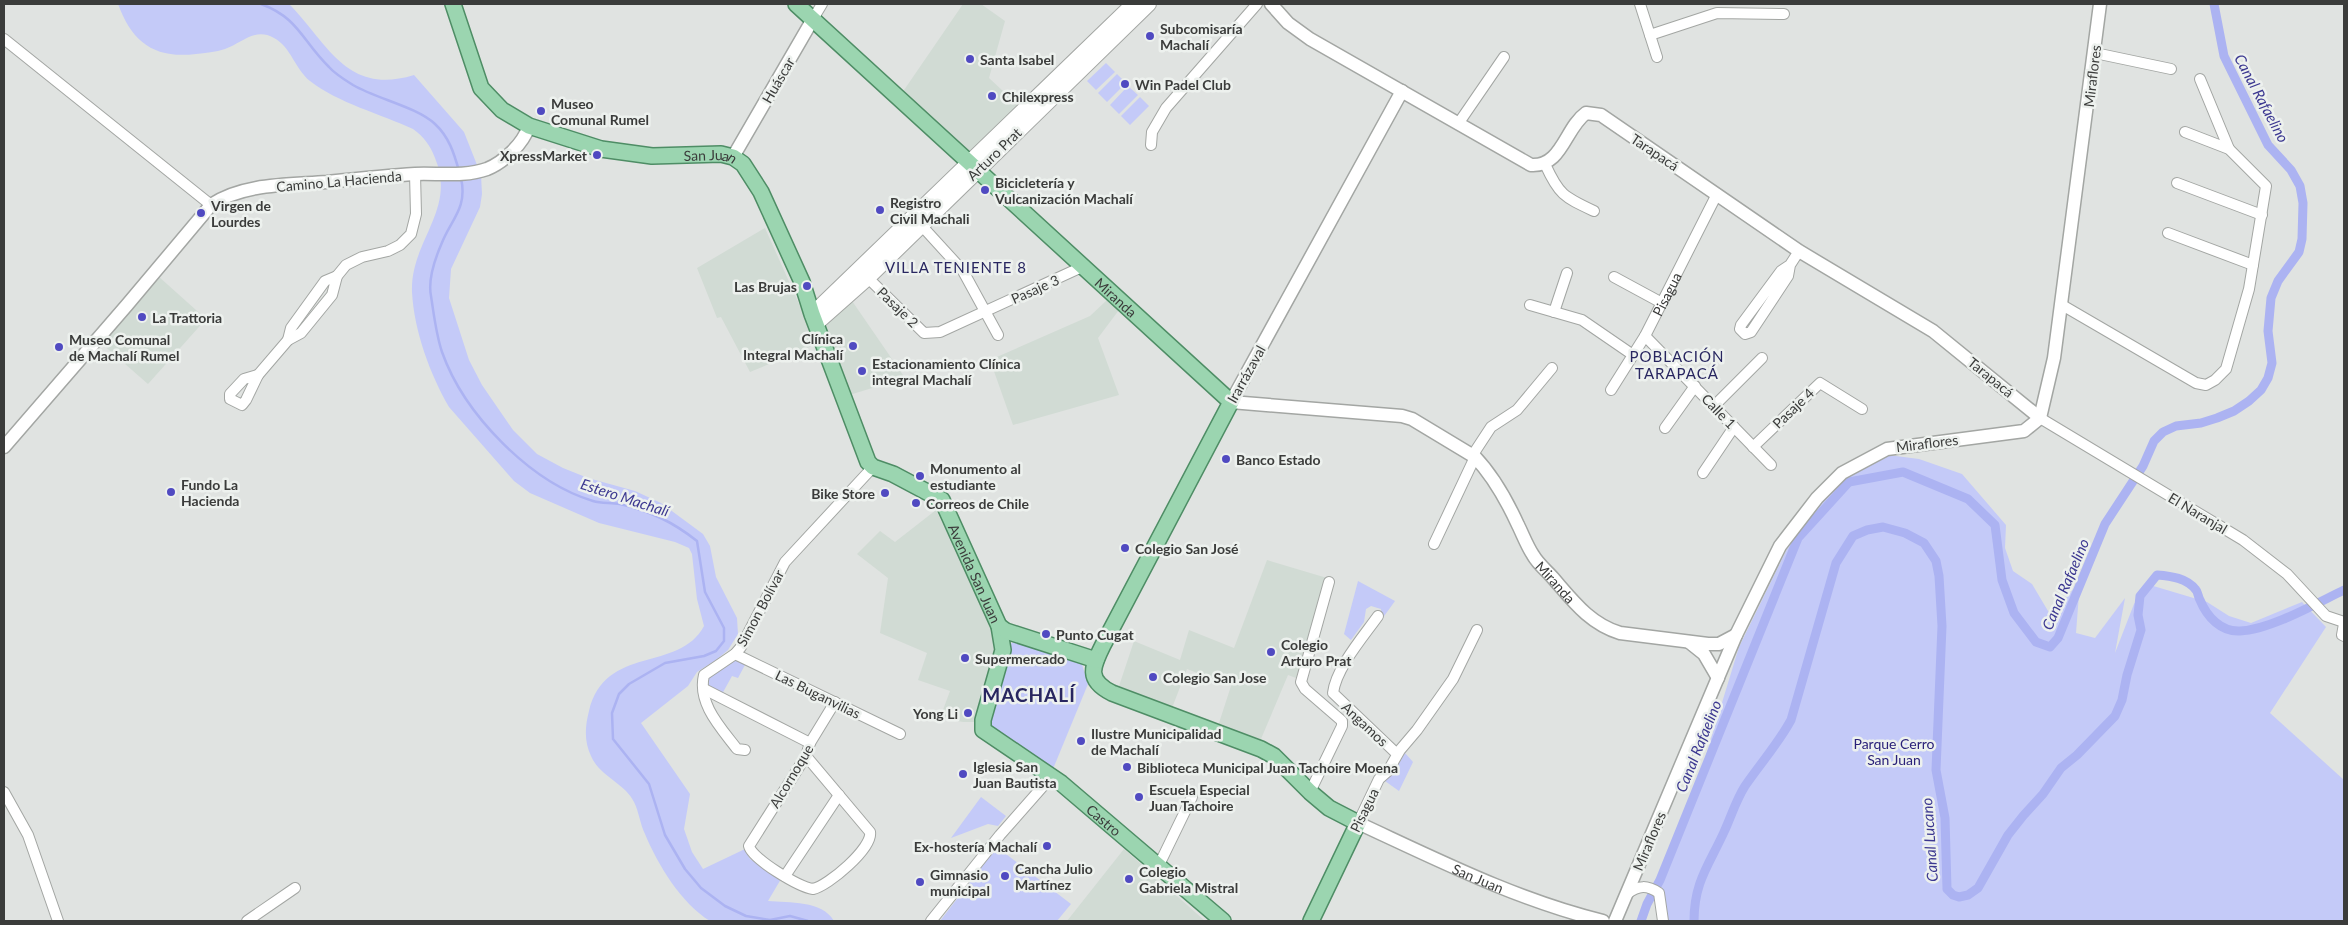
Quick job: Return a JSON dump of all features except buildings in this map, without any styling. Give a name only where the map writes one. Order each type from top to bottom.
[{"type":"main road","name":"San Juan","points":[[454,4],[481,88],[502,110],[529,126],[601,149],[652,156],[716,154],[733,157],[743,164],[761,192],[802,282],[865,456],[873,467]]},
{"type":"main road","name":"Miranda","points":[[796,4],[1231,402]]},
{"type":"main road","name":"Arturo Prat","points":[[814,319],[868,278],[1133,4]]},
{"type":"main road","name":"Arturo Prat","points":[[814,319],[1149,4]]},
{"type":"main road","name":"Irarrázaval","points":[[1096,660],[1231,402]]},
{"type":"main road","name":"Avenida San Juan","points":[[873,467],[893,474],[942,500],[999,626],[1006,631],[1096,660]]},
{"type":"main road","name":"Castro","points":[[999,626],[1002,650],[982,726],[985,734],[1052,776],[1223,921]]},
{"type":"main road","points":[[1096,660],[1092,671],[1102,688],[1129,701],[1261,749],[1274,756],[1329,808],[1358,823]]},
{"type":"main road","name":"Pisagua","points":[[1311,921],[1358,823]]},
{"type":"street","name":"Huáscar","points":[[733,157],[822,4]]},
{"type":"street","points":[[1151,145],[1152,132],[1166,108],[1257,4]]},
{"type":"street","points":[[1271,4],[1288,23],[1305,36],[1522,161],[1531,165],[1545,164],[1553,183],[1564,196],[1594,211]]},
{"type":"street","points":[[1640,4],[1657,57]]},
{"type":"street","name":"Miraflores","points":[[1615,921],[1736,636],[1780,546],[1817,498],[1842,473],[1887,449],[2024,431],[2040,418],[2054,358],[2062,305],[2100,4]]},
{"type":"street","points":[[1650,35],[1717,13],[1784,14]]},
{"type":"street","points":[[4,39],[211,204]]},
{"type":"street","points":[[2095,53],[2171,69]]},
{"type":"street","points":[[1458,124],[1504,57]]},
{"type":"street","points":[[2062,305],[2184,377],[2206,385],[2215,380],[2226,369],[2249,289],[2266,186],[2229,149],[2200,80]]},
{"type":"street","name":"Irarrázaval","points":[[1231,402],[1402,91]]},
{"type":"street","name":"Tarapacá","points":[[1545,164],[1550,162],[1582,116],[1593,112],[1601,115],[1799,251],[1933,331],[2040,418]]},
{"type":"street","name":"Camino La Hacienda","points":[[4,446],[128,305],[211,204],[220,199],[253,189],[415,174],[474,172],[496,164],[525,138],[529,126]]},
{"type":"street","points":[[2185,132],[2229,149]]},
{"type":"street","points":[[258,375],[288,340],[291,328],[325,281],[337,276],[346,265],[362,257],[388,252],[400,245],[411,234],[416,214],[415,174]]},
{"type":"street","points":[[2177,183],[2262,215]]},
{"type":"street","name":"Pisagua","points":[[1611,390],[1645,336],[1718,194]]},
{"type":"street","points":[[921,225],[963,271],[998,335]]},
{"type":"street","points":[[2168,233],[2253,264]]},
{"type":"street","points":[[1790,266],[1781,271],[1741,324],[1740,329],[1745,334],[1751,332],[1762,316],[1788,276],[1790,266],[1799,251]]},
{"type":"street","name":"Pasaje 3","points":[[985,311],[1084,266]]},
{"type":"street","points":[[1554,312],[1566,273]]},
{"type":"street","points":[[1614,277],[1662,303]]},
{"type":"street","name":"Pasaje 2","points":[[868,278],[924,333],[940,332],[985,311]]},
{"type":"street","points":[[1530,305],[1582,320],[1633,355]]},
{"type":"street","name":"Calle 1","points":[[1645,336],[1771,465]]},
{"type":"street","points":[[1714,406],[1762,358]]},
{"type":"street","points":[[1434,544],[1473,456],[1491,427],[1517,410],[1552,368]]},
{"type":"street","name":"Pasaje 4","points":[[1754,447],[1820,383],[1862,409]]},
{"type":"street","points":[[1665,428],[1695,386]]},
{"type":"street","name":"Miranda","points":[[1231,402],[1402,416],[1420,423],[1473,456],[1488,472],[1515,518],[1533,556],[1588,616],[1606,629],[1620,633],[1708,644],[1719,644],[1736,636]]},
{"type":"street","name":"El Naranjal","points":[[2040,418],[2243,540],[2287,574],[2326,616],[2344,623]]},
{"type":"street","points":[[1704,473],[1734,428]]},
{"type":"street","name":"Simon Bolívar","points":[[704,689],[704,676],[735,654],[744,642],[785,562],[873,467]]},
{"type":"street","points":[[1310,792],[1342,726],[1342,721],[1305,689],[1301,682],[1329,582]]},
{"type":"street","name":"Angamos","points":[[1378,616],[1334,683],[1333,693],[1397,754]]},
{"type":"street","points":[[2344,623],[2342,635],[2344,636]]},
{"type":"street","name":"Pisagua","points":[[1358,823],[1377,783],[1388,771],[1397,754],[1442,695],[1464,658],[1477,630]]},
{"type":"street","points":[[1685,640],[1704,654],[1718,678]]},
{"type":"street","name":"Las Buganvilias","points":[[735,654],[900,734]]},
{"type":"street","points":[[704,689],[810,744]]},
{"type":"street","points":[[704,689],[712,716],[737,749],[745,750]]},
{"type":"street","name":"Alcornoque","points":[[784,876],[753,855],[750,851],[751,840],[806,756],[810,744],[835,702]]},
{"type":"street","points":[[806,756],[839,795],[870,832],[870,840],[848,867],[817,888],[810,888],[784,876],[839,795]]},
{"type":"street","points":[[930,921],[1052,776]]},
{"type":"street","points":[[4,792],[28,835],[58,921]]},
{"type":"street","points":[[1159,865],[1192,797]]},
{"type":"street","name":"San Juan","points":[[1358,823],[1497,887],[1568,917],[1604,921]]},
{"type":"street","points":[[1627,894],[1637,887],[1655,891],[1662,921]]},
{"type":"street","points":[[247,921],[295,888]]},
{"type":"shaded area","points":[[963,4],[981,4],[1005,21],[989,78],[1019,106],[971,151],[966,152],[902,93]]},
{"type":"shaded area","points":[[765,228],[817,344],[750,372],[721,317],[717,318],[697,268]]},
{"type":"shaded area","points":[[158,276],[206,319],[148,384],[101,343]]},
{"type":"shaded area","points":[[850,298],[905,378],[846,396],[820,325]]},
{"type":"shaded area","points":[[1107,300],[1119,310],[1098,338],[1119,395],[1013,425],[990,360],[1090,316]]},
{"type":"shaded area","points":[[936,510],[998,634],[999,640],[976,722],[940,718],[950,691],[918,680],[927,653],[880,633],[888,578],[857,554],[880,531],[895,542]]},
{"type":"shaded area","name":"Colegio Arturo Prat","points":[[1267,560],[1327,578],[1296,678],[1288,675],[1261,739],[1218,726],[1231,686],[1187,669],[1172,708],[1119,686],[1134,641],[1180,660],[1189,630],[1234,648]]},
{"type":"shaded area","name":"Colegio Gabriela Mistral","points":[[1124,849],[1205,921],[1067,921]]},
{"type":"green space","points":[[118,4],[289,4],[328,49],[355,72],[371,78],[391,80],[414,75],[464,132],[481,175],[482,194],[480,207],[451,269],[449,298],[469,360],[482,385],[513,430],[537,454],[563,468],[588,478],[635,491],[661,503],[703,534],[710,546],[716,577],[737,618],[738,634],[728,650],[697,672],[688,686],[641,723],[690,794],[684,829],[692,852],[703,869],[745,849],[750,859],[781,879],[768,901],[813,906],[829,914],[834,921],[710,921],[689,904],[671,882],[650,846],[636,806],[630,795],[600,769],[591,756],[586,740],[589,711],[598,690],[610,676],[626,667],[678,650],[693,640],[704,626],[697,599],[692,554],[689,548],[675,542],[599,523],[530,493],[514,481],[449,407],[429,366],[413,307],[413,274],[437,210],[440,194],[440,177],[435,158],[426,142],[413,129],[346,102],[321,89],[305,76],[285,47],[274,38],[261,34],[249,37],[218,51],[181,55],[168,54],[146,45],[138,38],[130,29]]},
{"type":"green space","points":[[1106,63],[1115,72],[1096,90],[1087,81]]},
{"type":"green space","points":[[1117,74],[1126,83],[1107,102],[1098,93]]},
{"type":"green space","points":[[1128,86],[1138,95],[1119,114],[1110,105]]},
{"type":"green space","points":[[1140,97],[1149,106],[1130,125],[1121,116]]},
{"type":"green space","name":"Parque Cerro San Juan","points":[[1888,455],[1919,459],[1962,474],[2006,525],[2005,548],[2013,571],[2032,584],[2051,616],[2080,581],[2076,633],[2095,638],[2125,598],[2115,653],[2134,604],[2150,585],[2207,602],[2229,616],[2251,623],[2302,602],[2326,627],[2270,713],[2344,780],[2344,921],[1667,921],[1660,880],[1691,804],[1739,647],[1787,549],[1819,503],[1846,476]]},
{"type":"green space","points":[[1358,581],[1395,601],[1382,619],[1381,609],[1371,606],[1366,609],[1364,622],[1351,640],[1344,634]]},
{"type":"green space","points":[[1016,641],[1081,661],[1088,684],[1053,769],[990,732],[986,720],[1008,645]]},
{"type":"green space","points":[[736,659],[746,663],[738,678],[732,676],[722,694],[708,686],[709,676]]},
{"type":"green space","points":[[1405,753],[1413,762],[1399,791],[1385,781],[1391,776]]},
{"type":"green space","points":[[981,797],[1006,816],[998,826],[988,824],[951,838]]},
{"type":"green space","name":"Cancha Julio Martínez","points":[[997,847],[1071,904],[1057,921],[940,921]]},
{"type":"waterway","name":"Estero Machalí","points":[[261,4],[284,16],[292,23],[331,70],[340,77],[363,90],[418,113],[435,124],[447,140],[459,171]]},
{"type":"waterway","name":"Canal Rafaelino","points":[[1641,921],[1647,904],[1660,880],[1798,538],[1849,482],[1903,472],[1968,499],[1995,525],[2002,580],[2014,613],[2036,642],[2050,647],[2058,638],[2105,524],[2143,466],[2154,441],[2163,432],[2176,426],[2201,423],[2234,411],[2261,390],[2268,378],[2272,363],[2268,331],[2271,298],[2278,281],[2299,252],[2302,239],[2303,203],[2300,186],[2291,170],[2268,145],[2224,56],[2214,4]]},
{"type":"waterway","name":"Estero Machalí","points":[[461,178],[463,189],[460,206],[439,251],[433,270],[430,290],[435,324],[442,352],[452,375],[466,399],[502,443],[523,462],[546,478],[569,492],[593,501],[620,504],[651,514],[679,528],[697,541],[705,592],[724,628],[724,641],[716,651],[704,656],[665,663],[629,684],[619,694],[612,713],[613,739],[649,784],[665,835],[685,869],[701,888],[725,906],[746,916],[770,920],[790,916],[808,921]]},
{"type":"waterway","name":"Canal Lucano","points":[[1694,921],[1697,895],[1703,874],[1739,797],[1791,720],[1836,563],[1853,536],[1867,530],[1883,527],[1905,533],[1924,543],[1936,561],[1939,576],[1942,626],[1936,770],[1945,818],[1947,889],[1953,895],[1959,897],[1968,895],[1978,888],[2008,835],[2043,794],[2061,768],[2077,755],[2115,716],[2122,700],[2127,675],[2141,630],[2138,615],[2140,596],[2157,575],[2173,577],[2188,583],[2197,591],[2199,599],[2211,618],[2221,626],[2233,631],[2252,629],[2279,621],[2344,590]]},
{"type":"place","name":"Subcomisaría Machalí","points":[[1150,36]]},
{"type":"place","name":"Santa Isabel","points":[[970,59]]},
{"type":"place","name":"Win Padel Club","points":[[1125,84]]},
{"type":"place","name":"Chilexpress","points":[[992,96]]},
{"type":"place","name":"Museo Comunal Rumel","points":[[541,111]]},
{"type":"place","name":"XpressMarket","points":[[597,155]]},
{"type":"place","name":"Bicicletería y Vulcanización Machalí","points":[[985,190]]},
{"type":"place","name":"Registro Civil Machali","points":[[880,210]]},
{"type":"place","name":"Virgen de Lourdes","points":[[201,213]]},
{"type":"place","name":"Las Brujas","points":[[807,286]]},
{"type":"place","name":"La Trattoria","points":[[142,317]]},
{"type":"place","name":"Clínica Integral Machalí","points":[[853,346]]},
{"type":"place","name":"Museo Comunal de Machalí Rumel","points":[[59,347]]},
{"type":"place","name":"Estacionamiento Clínica integral Machalí","points":[[862,371]]},
{"type":"place","name":"Banco Estado","points":[[1226,459]]},
{"type":"place","name":"Monumento al estudiante","points":[[920,476]]},
{"type":"place","name":"Fundo La Hacienda","points":[[171,492]]},
{"type":"place","name":"Bike Store","points":[[885,493]]},
{"type":"place","name":"Correos de Chile","points":[[916,503]]},
{"type":"place","name":"Colegio San José","points":[[1125,548]]},
{"type":"place","name":"Punto Cugat","points":[[1046,634]]},
{"type":"place","name":"Colegio Arturo Prat","points":[[1271,652]]},
{"type":"place","name":"Supermercado","points":[[965,658]]},
{"type":"place","name":"Colegio San Jose","points":[[1153,677]]},
{"type":"place","name":"Yong Li","points":[[968,713]]},
{"type":"place","name":"Ilustre Municipalidad de Machalí","points":[[1081,741]]},
{"type":"place","name":"Biblioteca Municipal Juan Tachoire Moena","points":[[1127,767]]},
{"type":"place","name":"Iglesia San Juan Bautista","points":[[963,774]]},
{"type":"place","name":"Escuela Especial Juan Tachoire","points":[[1139,797]]},
{"type":"place","name":"Ex-hostería Machalí","points":[[1047,846]]},
{"type":"place","name":"Cancha Julio Martínez","points":[[1005,876]]},
{"type":"place","name":"Colegio Gabriela Mistral","points":[[1129,879]]},
{"type":"place","name":"Gimnasio municipal","points":[[920,882]]},
{"type":"district","name":"VILLA TENIENTE 8","points":[[956,267]]},
{"type":"district","name":"POBLACIÓN TARAPACÁ","points":[[1677,364]]},
{"type":"district","name":"MACHALÍ","points":[[1029,694]]}]
